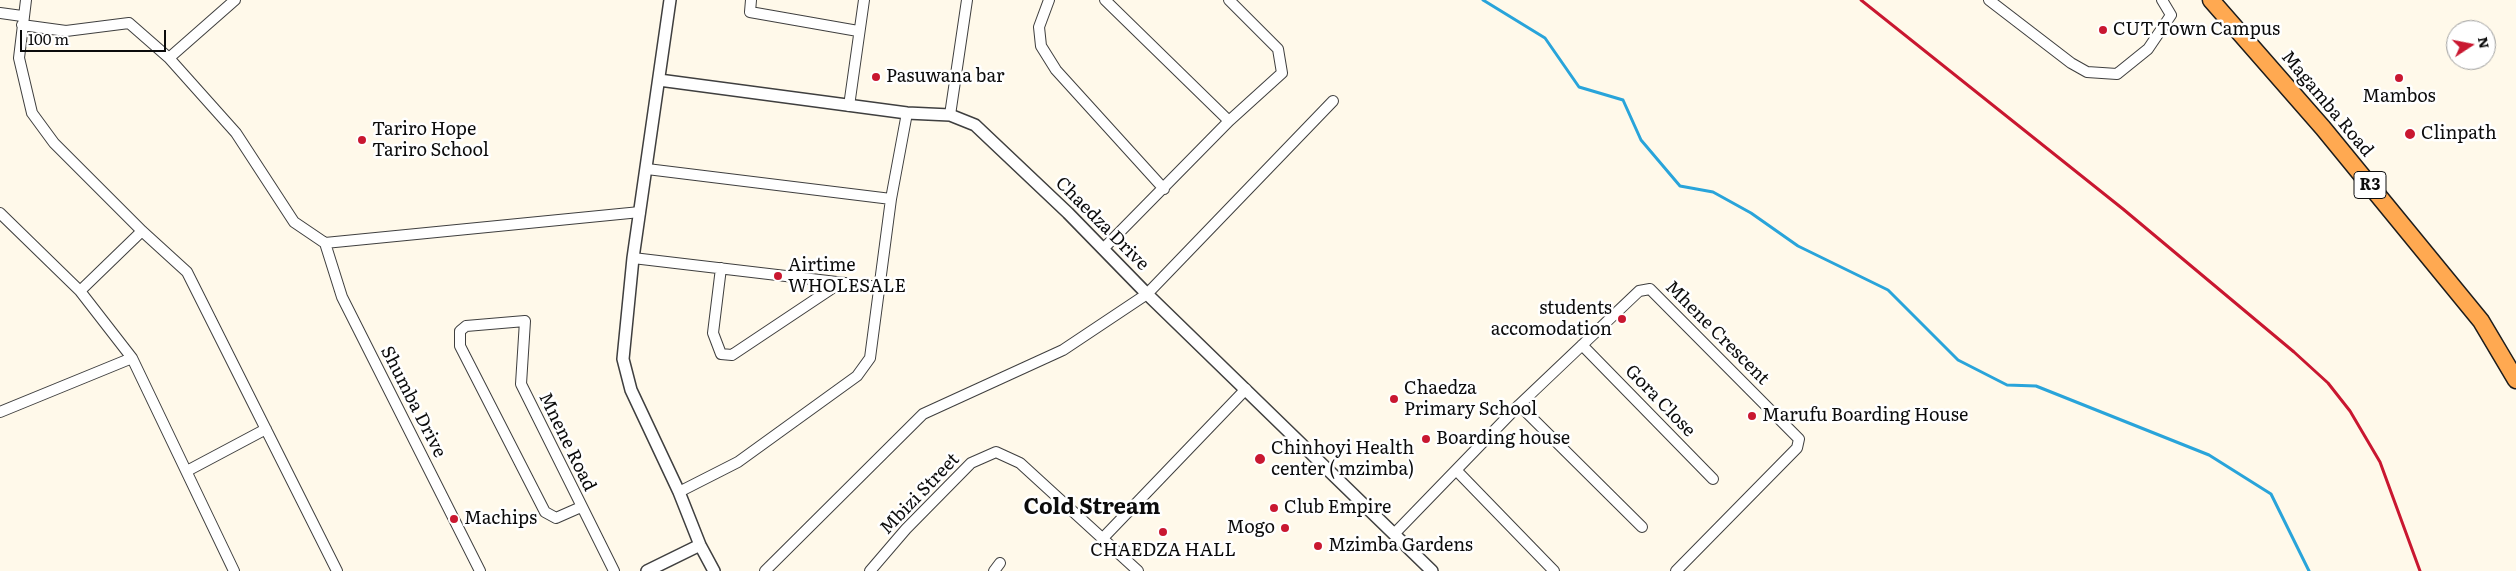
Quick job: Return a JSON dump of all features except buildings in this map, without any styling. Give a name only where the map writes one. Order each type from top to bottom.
[{"type":"highway","name":"Magamba Road","points":[[2211,0],[2323,128],[2481,321],[2516,380]]},
{"type":"street","points":[[26,0],[22,20],[19,58],[32,113],[54,144],[142,231],[187,272],[337,571]]},
{"type":"street","points":[[169,58],[235,0]]},
{"type":"street","points":[[670,0],[633,258],[623,359],[631,390],[679,492],[700,545],[714,571]]},
{"type":"street","points":[[751,0],[750,12],[858,31]]},
{"type":"street","points":[[849,106],[858,31],[864,0]]},
{"type":"street","points":[[950,115],[966,0]]},
{"type":"street","points":[[1049,0],[1039,27],[1041,46],[1056,70],[1164,189]]},
{"type":"street","points":[[1105,0],[1229,121]]},
{"type":"street","points":[[1103,249],[1229,121],[1282,72],[1278,49],[1229,0]]},
{"type":"street","points":[[1990,0],[2070,63],[2087,72],[2117,74],[2148,49],[2171,15],[2162,0]]},
{"type":"street","points":[[0,13],[66,31],[129,23],[169,58],[236,133],[294,222],[325,243],[640,212]]},
{"type":"street","name":"Chaedza Drive","points":[[659,80],[907,113],[950,115],[975,125],[1147,294],[1395,532],[1432,571]]},
{"type":"street","points":[[765,571],[923,414],[1063,350],[1147,294],[1333,101]]},
{"type":"street","points":[[679,492],[738,462],[857,376],[870,358],[891,199],[907,113]]},
{"type":"street","points":[[647,169],[891,199]]},
{"type":"street","points":[[0,213],[80,291],[132,358],[234,571]]},
{"type":"street","points":[[80,291],[142,231]]},
{"type":"street","name":"Shumba Drive","points":[[325,243],[342,297],[480,571]]},
{"type":"street","points":[[633,258],[879,287]]},
{"type":"street","points":[[721,268],[713,333],[721,354],[732,355],[840,283]]},
{"type":"street","name":"Mhene Crescent","points":[[1395,532],[1519,405],[1639,291],[1650,288],[1799,439],[1797,448],[1676,571]]},
{"type":"street","name":"Mnene Road","points":[[581,507],[556,518],[545,512],[460,346],[460,331],[466,326],[525,321],[521,384],[614,571]]},
{"type":"street","name":"Gora Close","points":[[1582,345],[1713,480]]},
{"type":"street","points":[[0,412],[132,358]]},
{"type":"street","points":[[1102,539],[1246,389]]},
{"type":"street","points":[[1519,405],[1642,527]]},
{"type":"street","points":[[187,471],[266,429]]},
{"type":"street","name":"Mbizi Street","points":[[870,571],[906,529],[971,463],[996,452],[1020,463],[1138,571]]},
{"type":"street","points":[[1456,470],[1554,571]]},
{"type":"street","points":[[647,571],[667,567],[700,545]]},
{"type":"waterway","points":[[1483,0],[1545,38],[1579,87],[1623,100],[1641,140],[1680,186],[1713,192],[1751,213],[1798,246],[1888,290],[1958,360],[2007,385],[2036,386],[2209,455],[2271,494],[2309,571]]},
{"type":"railway","points":[[1861,0],[2123,209],[2294,352],[2328,383],[2350,411],[2380,462],[2420,571]]},
{"type":"place","name":"CUT Town Campus","points":[[2103,30]]},
{"type":"place","name":"Pasuwana bar","points":[[876,77]]},
{"type":"place","name":"Mambos","points":[[2399,78]]},
{"type":"place","name":"Clinpath","points":[[2410,134]]},
{"type":"place","name":"Tariro Hope Tariro School","points":[[362,140]]},
{"type":"place","name":"Airtime WHOLESALE","points":[[778,276]]},
{"type":"place","name":"students accomodation","points":[[1622,319]]},
{"type":"place","name":"Chaedza Primary School","points":[[1394,399]]},
{"type":"place","name":"Marufu Boarding House","points":[[1752,416]]},
{"type":"place","name":"Boarding house","points":[[1426,439]]},
{"type":"place","name":"Chinhoyi Health center ( mzimba)","points":[[1260,459]]},
{"type":"place","name":"Club Empire","points":[[1274,508]]},
{"type":"place","name":"Machips","points":[[454,519]]},
{"type":"place","name":"Mogo","points":[[1285,528]]},
{"type":"place","name":"CHAEDZA HALL","points":[[1163,532]]},
{"type":"place","name":"Mzimba Gardens","points":[[1318,546]]},
{"type":"district","name":"Cold Stream","points":[[1092,508]]}]
